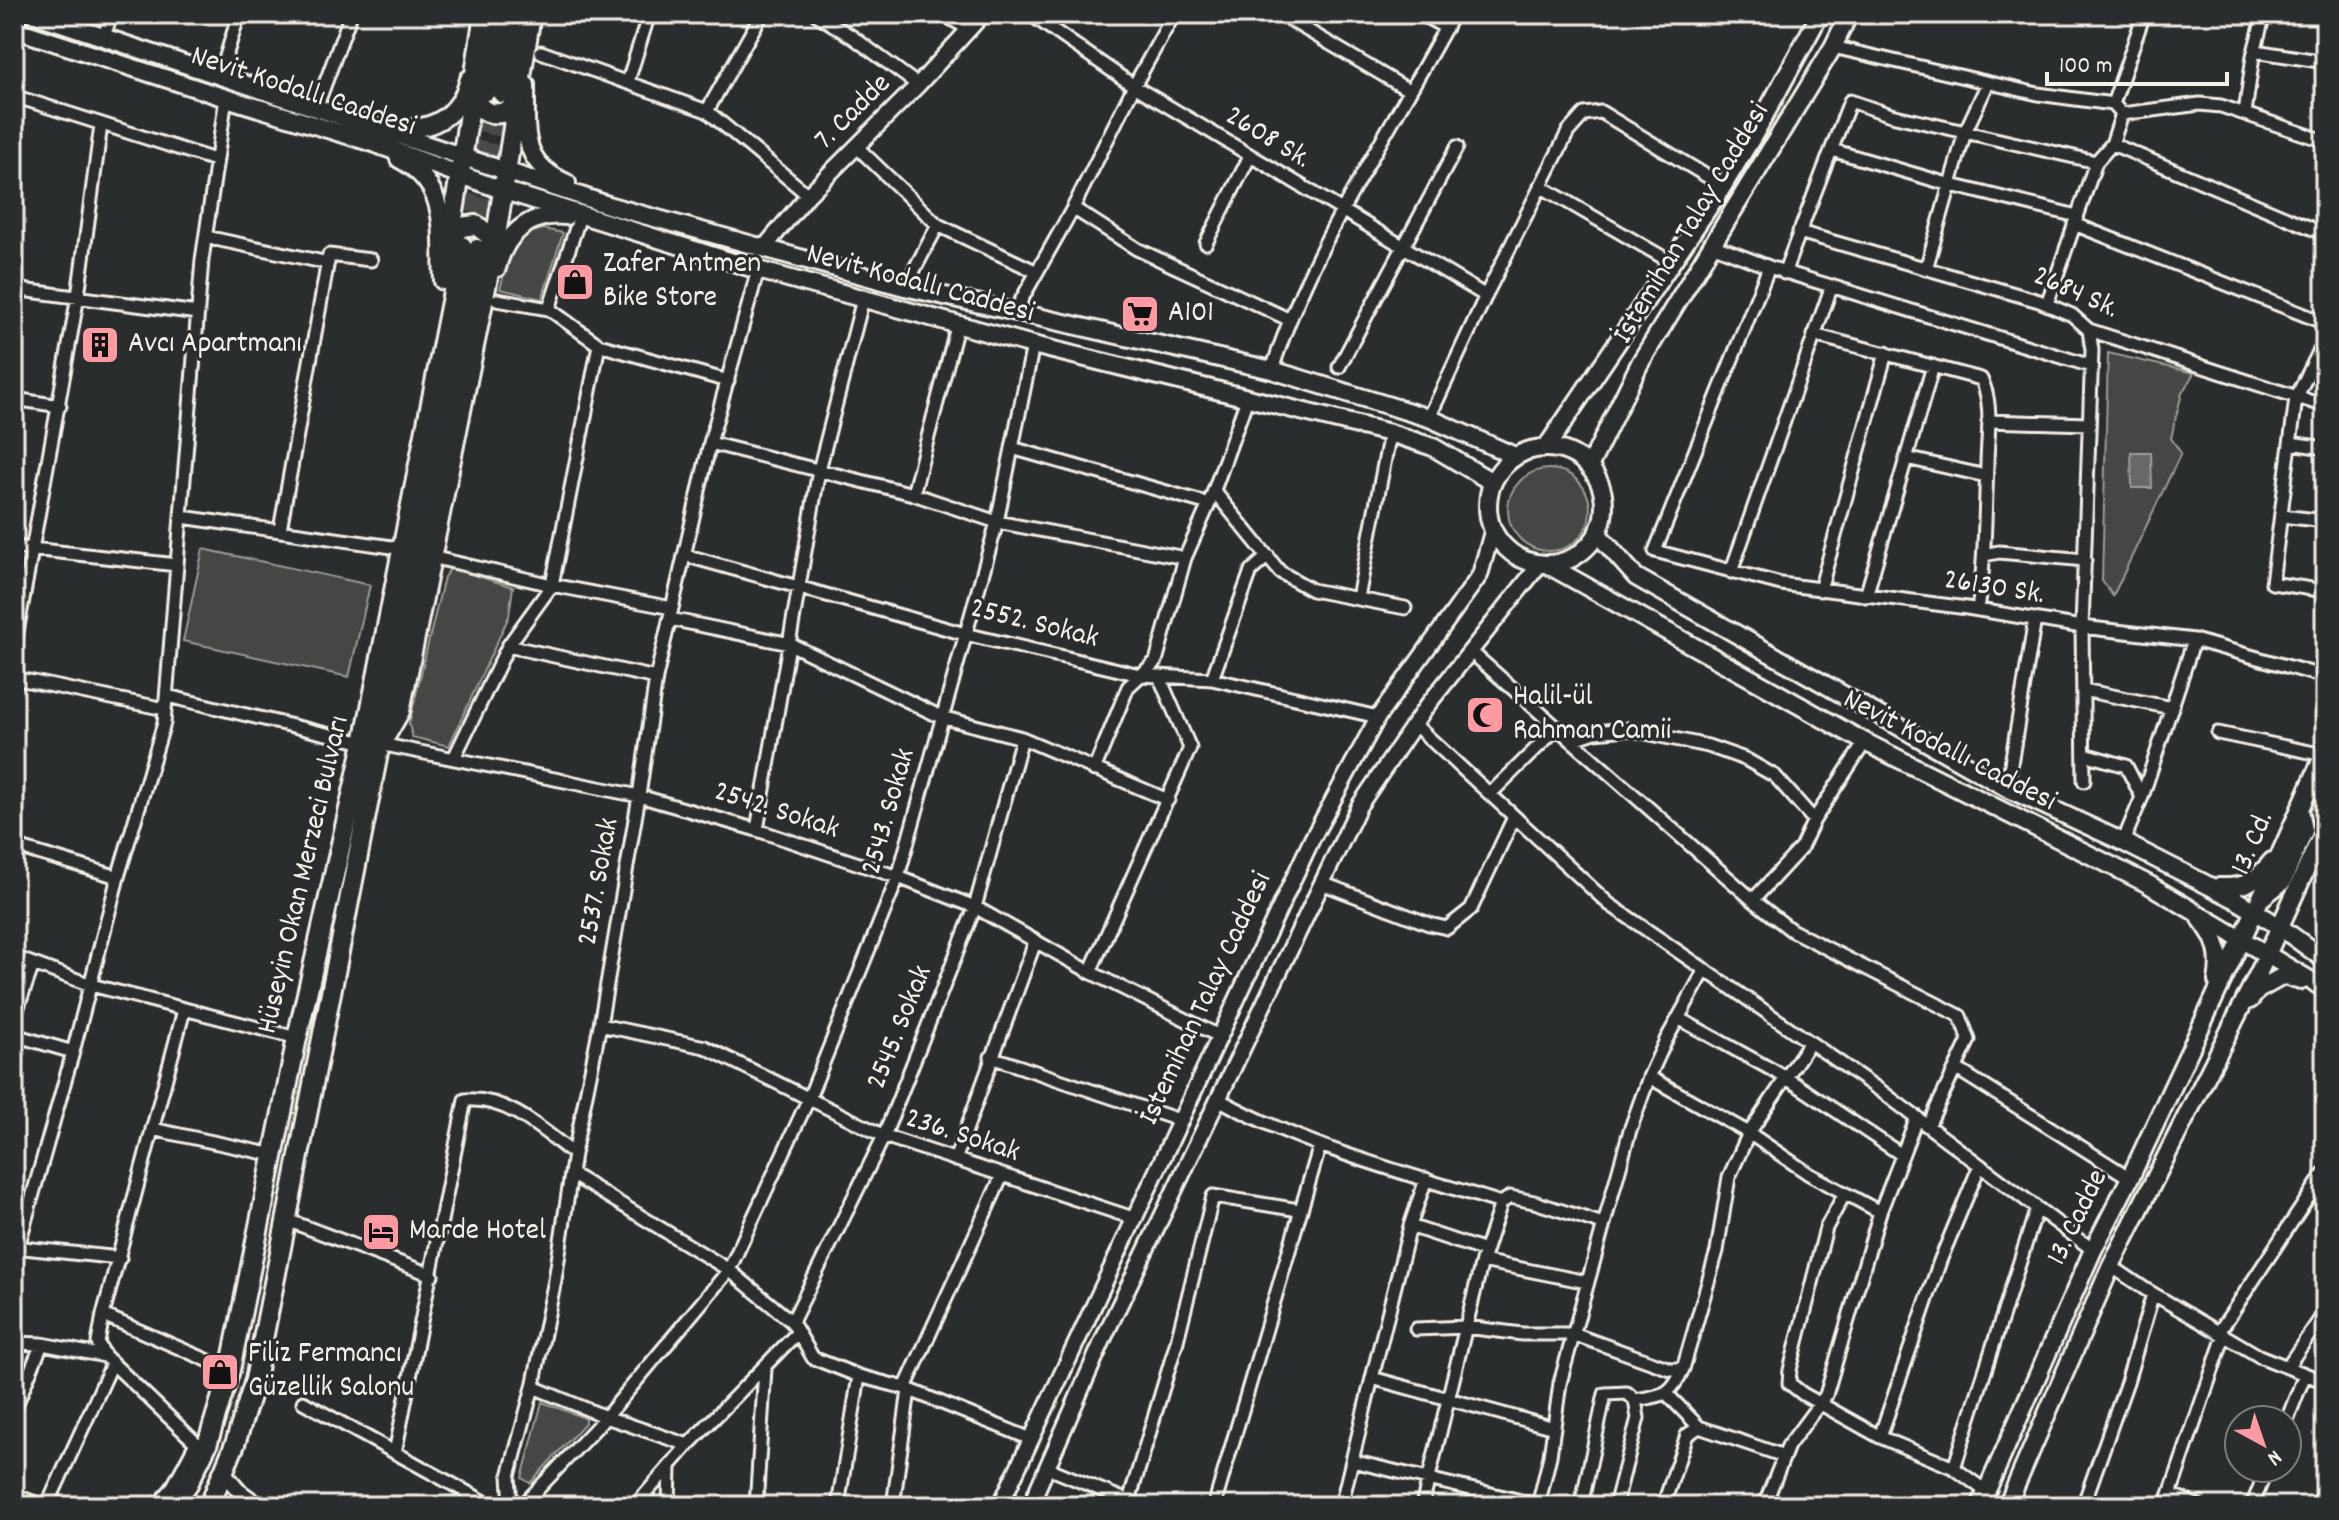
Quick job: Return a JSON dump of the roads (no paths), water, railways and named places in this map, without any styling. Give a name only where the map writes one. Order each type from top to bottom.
[{"type":"main road","name":"Nevit Kodallı Caddesi","points":[[34,14],[357,123],[462,166],[502,190],[758,270],[863,299],[1033,345],[1390,433],[1433,447],[1492,482]]},
{"type":"main road","points":[[357,123],[417,129],[444,119],[464,96],[484,14]]},
{"type":"main road","points":[[443,281],[471,245],[502,190],[505,170],[495,94],[498,14]]},
{"type":"main road","points":[[490,304],[471,245],[462,166],[495,94],[515,14]]},
{"type":"main road","points":[[531,14],[533,51],[524,126],[531,152],[549,173],[611,206]]},
{"type":"main road","name":"İstemihan Talay Caddesi","points":[[1546,448],[1723,186],[1820,14]]},
{"type":"main road","name":"İstemihan Talay Caddesi","points":[[1589,467],[1640,363],[1833,47],[1849,14]]},
{"type":"main road","name":"Nevit Kodallı Caddesi","points":[[14,29],[370,142],[462,166],[505,170],[611,206],[763,249],[1014,313],[1272,370],[1429,418],[1515,456]]},
{"type":"main road","points":[[479,43],[495,94]]},
{"type":"main road","points":[[495,94],[533,51]]},
{"type":"main road","points":[[370,142],[413,168],[434,193],[443,225],[443,281],[359,712],[372,744],[400,711],[431,557],[504,245],[517,230],[541,217],[558,215],[615,225]]},
{"type":"main road","name":"Hüseyin Okan Merzeci Bulvarı","points":[[209,1506],[224,1473],[255,1380],[287,1220],[372,744],[471,245]]},
{"type":"main road","points":[[1530,450],[1562,450],[1589,467],[1599,482],[1604,500],[1603,519],[1589,546],[1563,562],[1544,565],[1515,557],[1502,546],[1492,532],[1487,515],[1487,498],[1492,482],[1515,456],[1530,450]]},
{"type":"main road","points":[[1597,533],[1636,577],[2007,788],[2233,898],[2258,905],[2280,927],[2325,960]]},
{"type":"main road","name":"Nevit Kodallı Caddesi","points":[[1544,565],[1865,742],[2151,885],[2323,987]]},
{"type":"main road","name":"Hüseyin Okan Merzeci Bulvarı","points":[[172,1506],[188,1484],[230,1370],[297,1038],[372,744]]},
{"type":"main road","name":"13. Cd.","points":[[2233,957],[2324,754]]},
{"type":"main road","points":[[2258,905],[2283,881],[2304,831],[2300,809]]},
{"type":"main road","name":"13. Cd.","points":[[2260,970],[2325,828]]},
{"type":"main road","points":[[2210,887],[2239,888],[2262,873],[2283,847]]},
{"type":"main road","points":[[2151,885],[2173,888],[2210,908],[2223,927]]},
{"type":"main road","points":[[2194,911],[2214,935],[2220,964],[2215,996]]},
{"type":"main road","name":"13. Cadde","points":[[1984,1499],[2093,1250],[2233,957]]},
{"type":"main road","points":[[2221,1048],[2220,1026],[2243,980],[2260,970]]},
{"type":"main road","name":"13. Cadde","points":[[2007,1506],[2111,1266],[2260,970]]},
{"type":"main road","points":[[2238,1013],[2258,990],[2283,976],[2323,987]]},
{"type":"street","points":[[103,38],[112,14]]},
{"type":"street","points":[[220,76],[239,14]]},
{"type":"street","points":[[316,108],[351,14]]},
{"type":"street","points":[[628,81],[649,14]]},
{"type":"street","points":[[707,111],[762,14]]},
{"type":"street","points":[[816,14],[918,85]]},
{"type":"street","points":[[943,14],[970,30]]},
{"type":"street","name":"7. Cadde","points":[[763,249],[808,195],[918,85],[983,14]]},
{"type":"street","name":"2608 Sk.","points":[[1030,14],[1134,86],[1486,296]]},
{"type":"street","points":[[1014,313],[1073,208],[1174,14]]},
{"type":"street","points":[[1280,14],[1410,91]]},
{"type":"street","points":[[1421,14],[1446,28]]},
{"type":"street","points":[[1272,370],[1288,319],[1342,212],[1453,14]]},
{"type":"street","points":[[2113,104],[2144,14]]},
{"type":"street","points":[[2245,113],[2264,14]]},
{"type":"street","points":[[1833,47],[2038,94],[2113,104],[2122,114]]},
{"type":"street","points":[[533,51],[628,81],[707,111],[808,195]]},
{"type":"street","points":[[2255,51],[2325,62]]},
{"type":"street","points":[[1926,269],[1965,132],[1988,83]]},
{"type":"street","points":[[14,96],[215,160]]},
{"type":"street","points":[[120,1258],[16,1247],[73,1052],[118,877],[164,723],[198,313],[215,160],[226,98]]},
{"type":"street","points":[[1784,273],[1850,101],[1891,115],[2096,162]]},
{"type":"street","points":[[2122,114],[2200,104],[2221,106],[2325,141]]},
{"type":"street","points":[[1429,418],[1540,186],[1568,132],[1584,114],[1601,112],[1723,186]]},
{"type":"street","points":[[2047,304],[2096,162],[2112,144],[2122,114]]},
{"type":"street","points":[[15,641],[60,406],[101,125]]},
{"type":"street","points":[[2112,144],[2325,234]]},
{"type":"street","points":[[857,147],[938,225],[1037,272]]},
{"type":"street","points":[[1339,367],[1457,147]]},
{"type":"street","points":[[1832,150],[2076,220],[2325,323]]},
{"type":"street","points":[[1206,243],[1250,156]]},
{"type":"street","points":[[1540,186],[1671,262]]},
{"type":"street","points":[[1073,208],[1137,249],[1288,319]]},
{"type":"street","points":[[549,309],[579,219]]},
{"type":"street","points":[[905,287],[938,225]]},
{"type":"street","name":"2684 Sk.","points":[[1799,232],[2047,304],[2072,315],[2089,330],[2325,406]]},
{"type":"street","points":[[206,237],[328,259],[371,260]]},
{"type":"street","points":[[1712,245],[1784,273],[2091,366]]},
{"type":"street","points":[[280,530],[328,259]]},
{"type":"street","name":"26130 Sk.","points":[[1769,267],[1655,551],[1781,584],[2194,640],[2325,677]]},
{"type":"street","name":"2537. Sokak","points":[[511,1506],[509,1476],[533,1387],[573,1175],[574,1154],[600,1025],[639,796],[656,678],[710,443],[758,270]]},
{"type":"street","points":[[1731,572],[1831,288]]},
{"type":"street","points":[[14,289],[198,313]]},
{"type":"street","points":[[757,830],[819,470],[863,299]]},
{"type":"street","points":[[490,304],[549,309],[599,345],[728,381]]},
{"type":"street","points":[[913,494],[958,323]]},
{"type":"street","points":[[2084,781],[2082,627],[2092,350],[2089,330]]},
{"type":"street","points":[[1814,335],[1981,379],[1987,391],[1988,421],[1984,555],[1978,610]]},
{"type":"street","points":[[2325,340],[2296,398],[2272,583],[2325,591]]},
{"type":"street","points":[[454,758],[508,646],[552,585],[599,345]]},
{"type":"street","name":"2543. Sokak","points":[[522,1506],[606,1417],[729,1270],[809,1098],[898,877],[997,522],[1033,345]]},
{"type":"street","points":[[1820,590],[1886,353]]},
{"type":"street","points":[[1866,596],[1933,366]]},
{"type":"street","points":[[14,399],[60,406]]},
{"type":"street","points":[[1094,770],[1128,687],[1156,661],[1185,558],[1209,504],[1247,399]]},
{"type":"street","points":[[1988,421],[2089,424]]},
{"type":"street","points":[[1358,598],[1390,433]]},
{"type":"street","points":[[710,443],[913,494],[997,522],[1185,558]]},
{"type":"street","points":[[2290,443],[2325,448]]},
{"type":"street","points":[[1012,448],[1209,504]]},
{"type":"street","points":[[1906,458],[1986,476]]},
{"type":"street","points":[[1214,491],[1280,572],[1312,590],[1405,608]]},
{"type":"street","points":[[2282,516],[2325,521]]},
{"type":"street","points":[[182,517],[392,547]]},
{"type":"street","name":"İstemihan Talay Caddesi","points":[[1000,1506],[1312,839],[1378,717],[1480,575],[1492,532]]},
{"type":"street","points":[[14,547],[177,565]]},
{"type":"street","points":[[1984,555],[1999,552],[2085,560]]},
{"type":"street","name":"2552. Sokak","points":[[684,555],[965,634],[1140,675],[1212,679],[1378,717]]},
{"type":"street","points":[[1212,679],[1251,571],[1268,556]]},
{"type":"street","points":[[431,557],[790,644],[941,717],[1022,738],[1168,800]]},
{"type":"street","name":"İstemihan Talay Caddesi","points":[[1030,1506],[1106,1333],[1359,806],[1414,724],[1470,651],[1544,565]]},
{"type":"street","points":[[2007,788],[2035,619]]},
{"type":"street","points":[[2123,842],[2142,797],[2194,640]]},
{"type":"street","points":[[508,646],[656,678]]},
{"type":"street","points":[[1470,651],[1791,930],[1960,1016],[1969,1040],[1928,1126]]},
{"type":"street","points":[[1090,972],[1190,748],[1159,676]]},
{"type":"street","points":[[14,678],[165,709]]},
{"type":"street","points":[[2083,690],[2172,708]]},
{"type":"street","name":"2542. Sokak","points":[[167,696],[372,744],[639,796],[757,830],[898,877],[975,907],[1090,972],[1219,1036]]},
{"type":"street","points":[[1414,724],[1609,904],[1917,1117],[2093,1250]]},
{"type":"street","points":[[1490,794],[1557,728]]},
{"type":"street","points":[[1571,740],[1595,732],[1627,729],[1708,746],[1745,759],[1775,776],[1814,820]]},
{"type":"street","points":[[2218,733],[2324,754]]},
{"type":"street","name":"2545. Sokak","points":[[635,1506],[688,1445],[765,1369],[795,1327],[884,1136],[975,907],[1022,738]]},
{"type":"street","points":[[1753,900],[1801,848],[1814,820],[1865,742]]},
{"type":"street","points":[[2084,754],[2126,766],[2142,797]]},
{"type":"street","points":[[1324,884],[1447,928],[1471,909],[1514,817]]},
{"type":"street","points":[[14,846],[118,877]]},
{"type":"street","points":[[955,1160],[1035,942]]},
{"type":"street","points":[[14,957],[91,985],[297,1038]]},
{"type":"street","points":[[14,1018],[33,965]]},
{"type":"street","points":[[1352,1461],[1538,1506],[1560,1383],[1603,1224],[1649,1077],[1705,970]]},
{"type":"street","points":[[157,1506],[201,1444],[109,1360],[98,1343],[184,1010]]},
{"type":"street","points":[[1678,1018],[1785,1077],[1902,1155]]},
{"type":"street","name":"236. Sokak","points":[[600,1025],[705,1047],[884,1136],[1136,1219]]},
{"type":"street","points":[[14,1035],[73,1052]]},
{"type":"street","points":[[1635,1400],[1667,1394],[1675,1387],[1717,1251],[1729,1177],[1749,1133],[1810,1042]]},
{"type":"street","points":[[991,1057],[1182,1121]]},
{"type":"street","points":[[1957,1069],[2130,1178]]},
{"type":"street","points":[[1649,1077],[1749,1133],[1809,1174],[1880,1212]]},
{"type":"street","points":[[395,1453],[465,1100],[476,1099],[514,1110],[574,1154]]},
{"type":"street","points":[[1220,1100],[1247,1115],[1320,1145],[1501,1203]]},
{"type":"street","points":[[1764,1506],[1788,1446],[1826,1395],[1880,1212],[1917,1117]]},
{"type":"street","points":[[152,1129],[274,1155]]},
{"type":"street","points":[[1214,1506],[1320,1145]]},
{"type":"street","points":[[1880,1437],[1940,1261],[1980,1165]]},
{"type":"street","points":[[2199,1506],[2168,1500],[2222,1334],[2325,1173]]},
{"type":"street","points":[[573,1175],[729,1270],[795,1327],[813,1358],[859,1376],[907,1389],[1031,1439]]},
{"type":"street","points":[[893,1506],[907,1389],[1002,1176]]},
{"type":"street","points":[[1341,1506],[1410,1226],[1426,1179]]},
{"type":"street","points":[[1845,1193],[1826,1228],[1789,1383],[1880,1437],[1954,1468],[1984,1499]]},
{"type":"street","points":[[1048,1468],[1135,1503],[1213,1196],[1299,1210]]},
{"type":"street","points":[[1422,1506],[1483,1256],[1501,1203],[1510,1197],[1603,1224]]},
{"type":"street","points":[[1954,1468],[2037,1208]]},
{"type":"street","points":[[287,1220],[432,1275]]},
{"type":"street","points":[[1410,1226],[1483,1256],[1587,1282]]},
{"type":"street","points":[[2111,1266],[2259,1356],[2325,1382]]},
{"type":"street","points":[[2083,1506],[2127,1382],[2153,1294]]},
{"type":"street","points":[[2287,1367],[2325,1312]]},
{"type":"street","points":[[103,1315],[230,1370]]},
{"type":"street","points":[[1416,1329],[1466,1327],[1522,1334],[1573,1334],[1670,1369],[1683,1369]]},
{"type":"street","points":[[14,1343],[42,1344],[109,1360]]},
{"type":"street","points":[[14,1410],[42,1344]]},
{"type":"street","points":[[14,1495],[45,1506],[109,1360]]},
{"type":"street","points":[[756,1506],[765,1369]]},
{"type":"street","points":[[2293,1404],[2305,1374]]},
{"type":"street","points":[[838,1506],[859,1376]]},
{"type":"street","points":[[1372,1378],[1554,1428]]},
{"type":"street","points":[[533,1387],[606,1417],[688,1445]]},
{"type":"street","points":[[1581,1506],[1605,1394],[1627,1393],[1635,1400],[1638,1418],[1615,1506]]},
{"type":"street","points":[[1667,1394],[1699,1427],[1784,1456]]},
{"type":"street","points":[[303,1402],[492,1506]]},
{"type":"street","points":[[1663,1506],[1687,1435],[1699,1427]]},
{"type":"street","points":[[669,1506],[670,1467]]},
{"type":"street","points":[[224,1473],[240,1492],[259,1506]]},
{"type":"street","points":[[2252,1506],[2261,1484]]},
{"type":"tunnel","points":[[478,242],[502,93]]},
{"type":"tunnel","points":[[463,238],[485,98]]},
{"type":"place","name":"Zafer Antmen Bike Store","points":[[575,282]]},
{"type":"place","name":"A101","points":[[1140,314]]},
{"type":"place","name":"Avcı Apartmanı","points":[[100,345]]},
{"type":"place","name":"Halil-ül Rahman Camii","points":[[1485,715]]},
{"type":"place","name":"Marde Hotel","points":[[381,1232]]},
{"type":"place","name":"Filiz Fermancı Güzellik Salonu","points":[[220,1372]]}]
